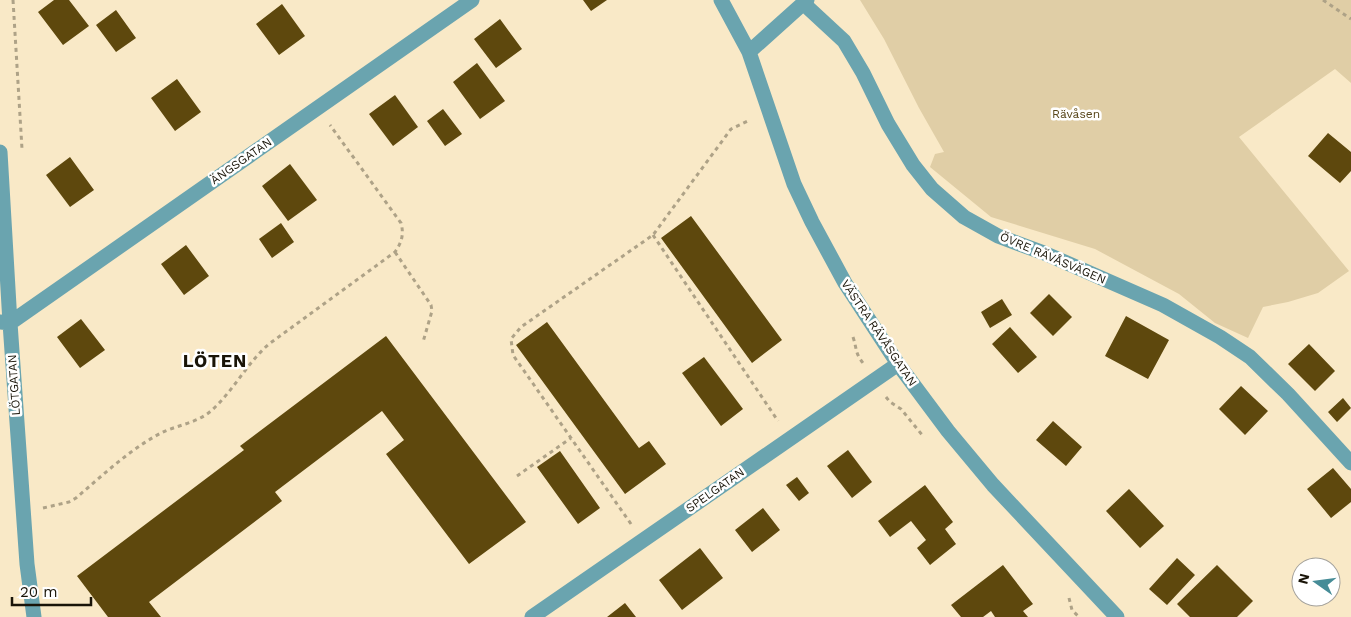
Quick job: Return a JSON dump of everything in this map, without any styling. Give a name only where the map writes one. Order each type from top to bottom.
[{"type":"street","name":"ÄNGSGATAN","points":[[5,322],[472,0]]},
{"type":"street","name":"VÄSTRA RÄVÅSGATAN","points":[[721,0],[749,52],[794,184],[844,283],[898,364],[948,431],[992,485],[1112,615]]},
{"type":"street","points":[[749,52],[806,2]]},
{"type":"street","name":"ÖVRE RÄVÅSVÄGEN","points":[[806,2],[844,41],[912,165],[932,189],[964,216],[998,236],[1044,253],[1163,305],[1250,356],[1288,394],[1351,463]]},
{"type":"street","name":"LÖTGATAN","points":[[0,152],[5,322],[27,564],[34,617]]},
{"type":"street","name":"SPELGATAN","points":[[532,617],[898,364]]},
{"type":"path","points":[[1323,0],[1351,19]]},
{"type":"path","points":[[23,512],[69,502],[142,444],[162,432],[202,418],[212,411],[226,396],[249,364],[264,348],[395,252],[401,243],[403,228],[401,223],[317,108]]},
{"type":"path","points":[[642,541],[513,354],[511,339],[521,327],[652,235],[731,129],[752,120]]},
{"type":"path","points":[[652,235],[790,438]]},
{"type":"path","points":[[395,252],[431,304],[432,311],[424,342]]},
{"type":"path","points":[[517,476],[571,438]]},
{"type":"green space","name":"Rävåsen","points":[[860,0],[1351,0],[1351,83],[1335,69],[1239,137],[1349,271],[1318,293],[1263,307],[1248,338],[1215,323],[1179,294],[1095,249],[991,217],[930,167],[935,154],[944,152],[884,39]]},
{"type":"building","points":[[54,0],[69,0],[89,26],[63,45],[38,12]]},
{"type":"building","points":[[583,0],[607,0],[591,11]]},
{"type":"building","points":[[282,4],[305,36],[279,55],[256,24]]},
{"type":"building","points":[[116,10],[136,38],[116,52],[96,25]]},
{"type":"building","points":[[500,19],[522,49],[496,68],[474,39]]},
{"type":"building","points":[[477,63],[505,101],[480,119],[453,82]]},
{"type":"building","points":[[177,79],[201,112],[175,131],[151,98]]},
{"type":"building","points":[[395,95],[418,127],[393,146],[369,114]]},
{"type":"building","points":[[443,109],[462,134],[445,146],[427,121]]},
{"type":"building","points":[[1328,133],[1351,152],[1351,171],[1340,183],[1308,156]]},
{"type":"building","points":[[70,157],[94,190],[70,207],[46,175]]},
{"type":"building","points":[[290,164],[317,200],[288,221],[262,186]]},
{"type":"building","points":[[691,216],[782,340],[752,363],[661,238]]},
{"type":"building","points":[[281,223],[294,242],[272,258],[259,239]]},
{"type":"building","points":[[186,245],[209,276],[184,295],[161,264]]},
{"type":"building","points":[[1049,294],[1072,317],[1053,336],[1030,313]]},
{"type":"building","points":[[1002,299],[1012,315],[990,328],[981,312]]},
{"type":"building","points":[[1126,316],[1169,340],[1148,379],[1105,356]]},
{"type":"building","points":[[81,319],[105,350],[80,368],[57,337]]},
{"type":"building","points":[[547,322],[639,448],[649,441],[666,464],[625,494],[516,345]]},
{"type":"building","points":[[1010,327],[1037,357],[1018,373],[992,344]]},
{"type":"building","points":[[386,336],[526,522],[469,564],[386,454],[404,440],[382,411],[275,492],[282,501],[149,602],[161,617],[108,617],[77,576],[244,450],[240,446]]},
{"type":"building","points":[[1309,344],[1335,371],[1315,391],[1288,364]]},
{"type":"building","points":[[704,357],[743,409],[721,426],[682,373]]},
{"type":"building","points":[[1241,386],[1268,411],[1245,435],[1219,409]]},
{"type":"building","points":[[1343,398],[1351,408],[1337,422],[1328,412]]},
{"type":"building","points":[[1053,421],[1082,447],[1066,466],[1036,440]]},
{"type":"building","points":[[848,450],[872,482],[852,498],[827,466]]},
{"type":"building","points":[[560,451],[600,508],[578,524],[537,467]]},
{"type":"building","points":[[1333,468],[1351,489],[1351,502],[1331,518],[1307,489]]},
{"type":"building","points":[[797,477],[809,493],[799,501],[786,485]]},
{"type":"building","points":[[925,485],[953,522],[945,529],[956,544],[930,565],[917,548],[926,540],[911,521],[890,537],[878,521]]},
{"type":"building","points":[[1129,489],[1164,526],[1140,548],[1106,511]]},
{"type":"building","points":[[763,508],[780,530],[752,552],[735,530]]},
{"type":"building","points":[[700,548],[723,578],[682,610],[659,580]]},
{"type":"building","points":[[1177,558],[1195,575],[1167,605],[1149,589]]},
{"type":"building","points":[[1003,565],[1033,604],[1023,611],[1028,617],[995,617],[991,611],[983,617],[961,617],[951,605]]},
{"type":"building","points":[[1217,565],[1253,601],[1237,617],[1190,617],[1177,604]]},
{"type":"building","points":[[625,603],[636,617],[607,617]]},
{"type":"district","name":"LÖTEN","points":[[215,360]]}]
